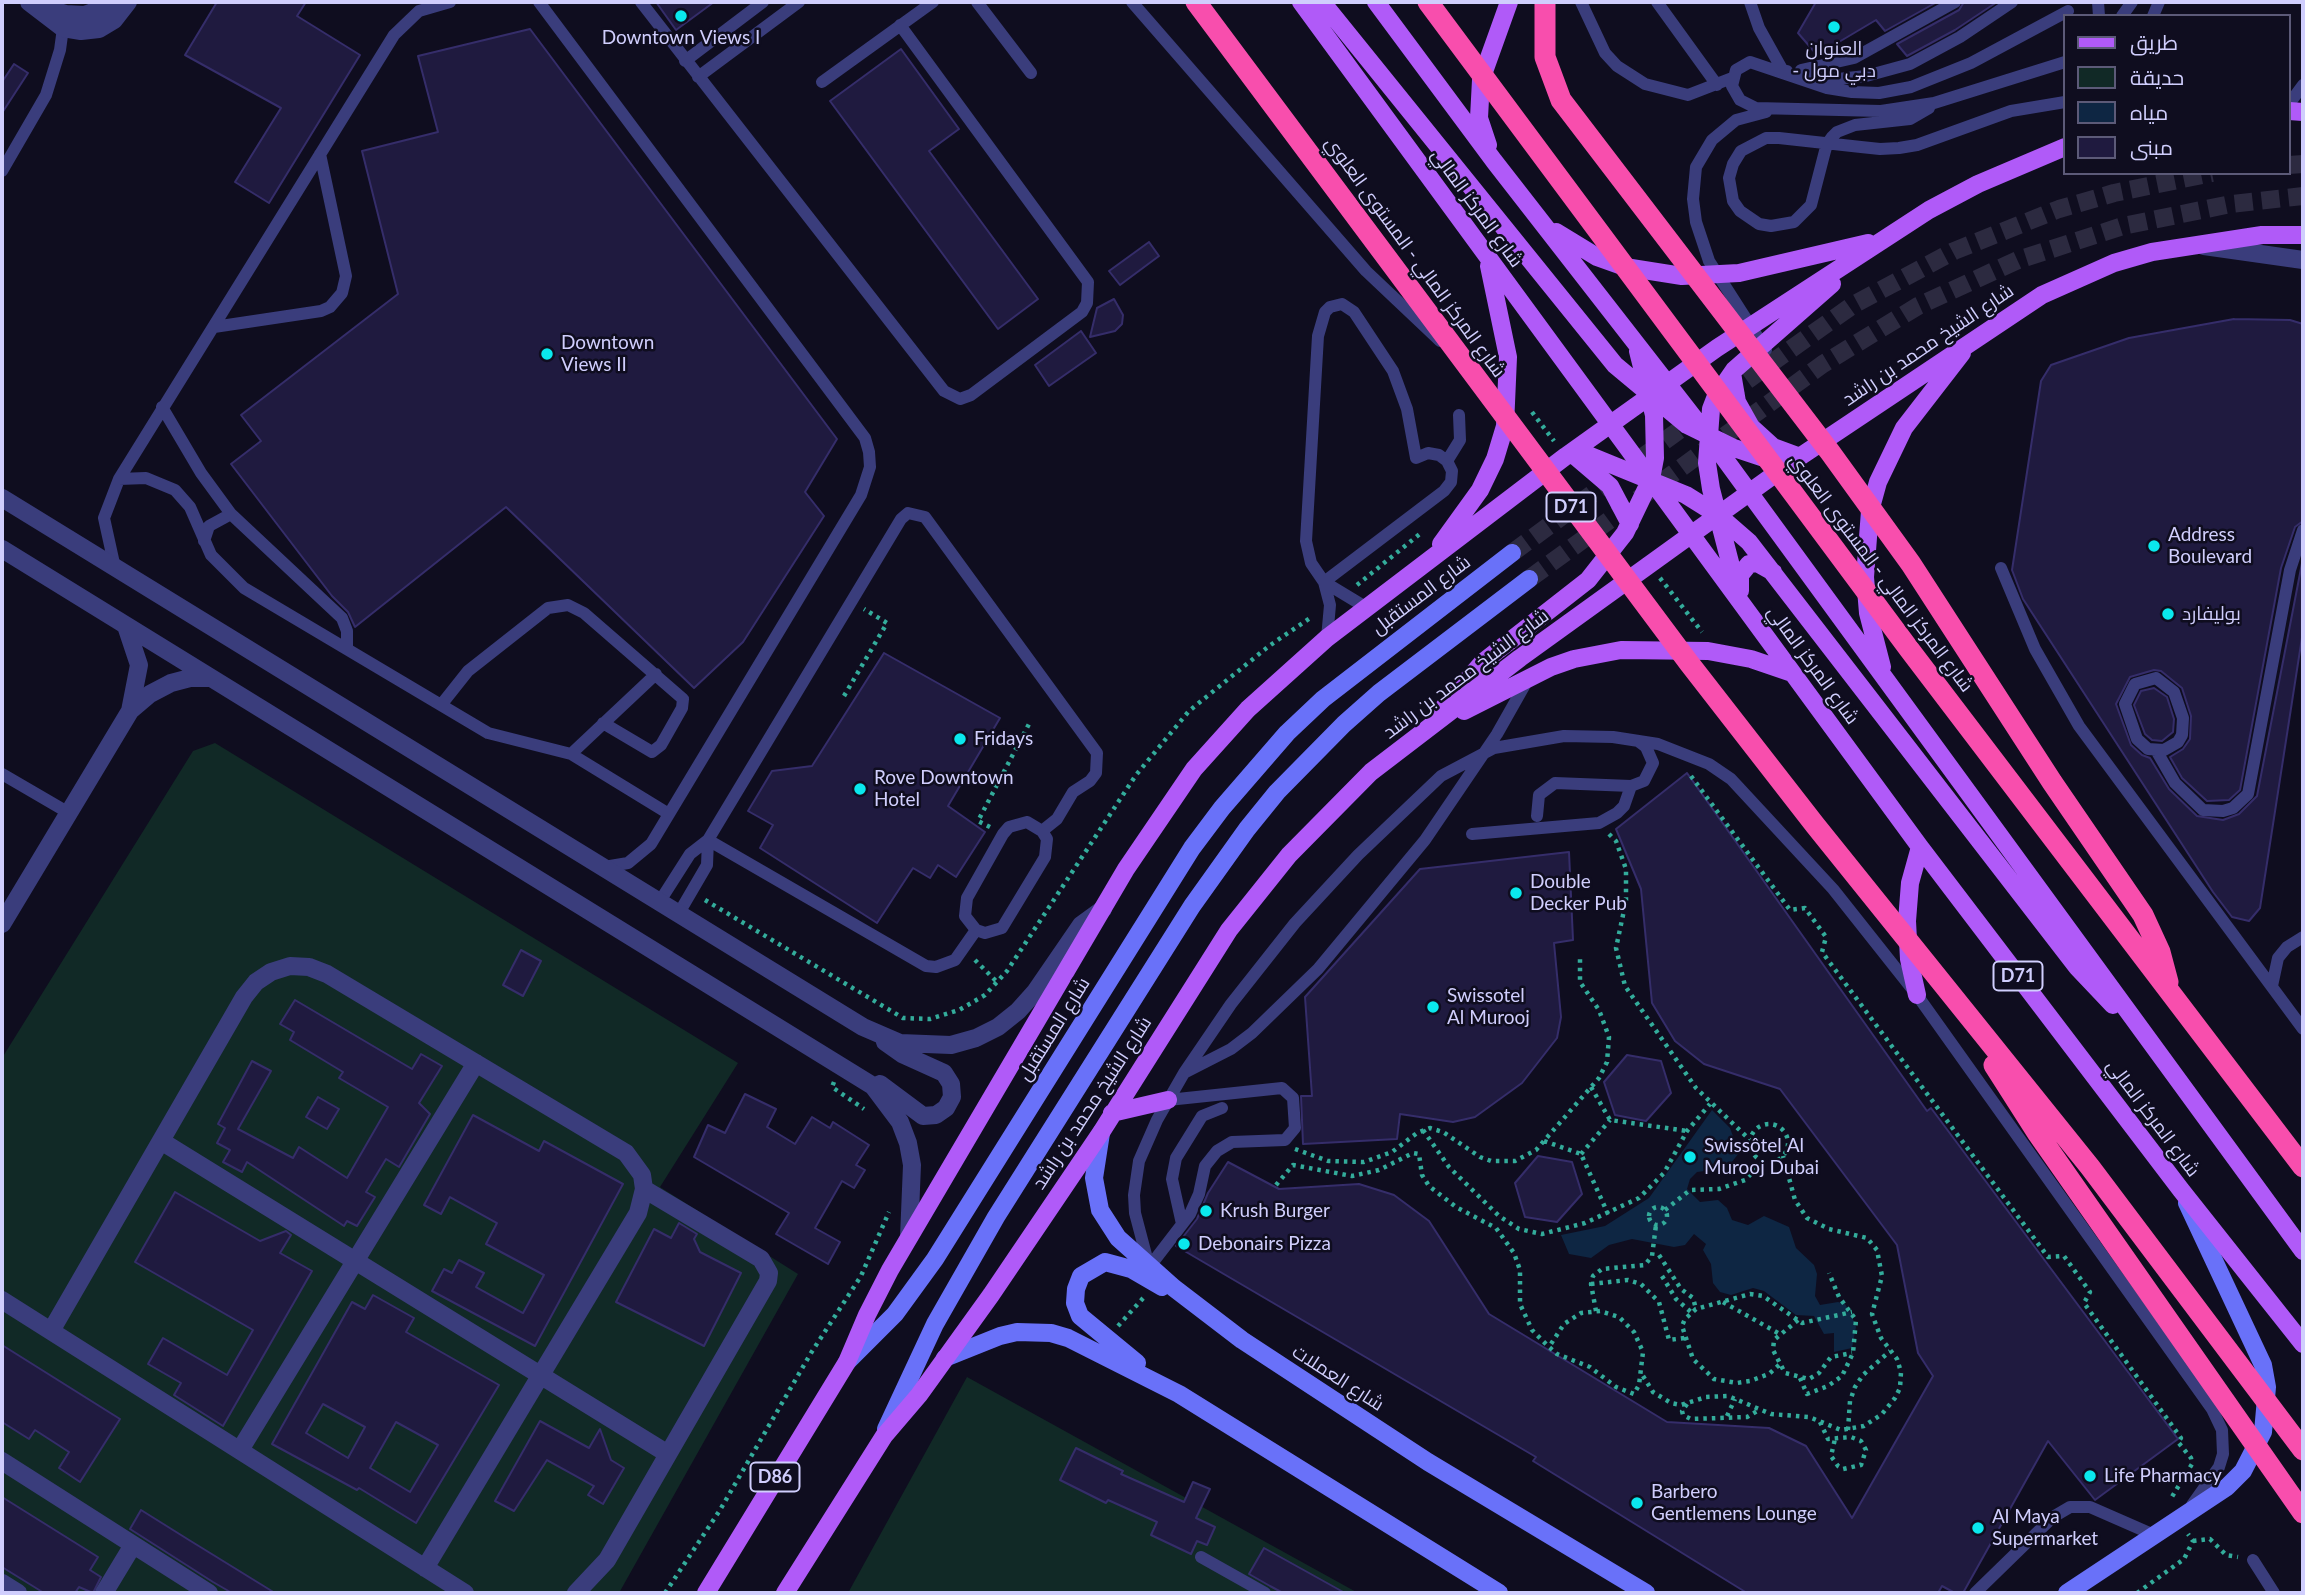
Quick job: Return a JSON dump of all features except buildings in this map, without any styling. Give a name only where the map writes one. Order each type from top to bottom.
[{"type":"highway","name":"شارع المركز المالي - المستوى العلوي","points":[[1196,2],[1706,685],[1958,1002]]},
{"type":"highway","name":"شارع المركز المالي - المستوى العلوي","points":[[1428,2],[1901,638],[2303,1167]]},
{"type":"highway","points":[[1545,2],[1545,57],[1560,100],[1782,389],[1911,564],[2052,782],[2132,897],[2152,933],[2170,991]]},
{"type":"highway","points":[[1958,1002],[2146,1238],[2303,1450]]},
{"type":"highway","points":[[1958,1002],[2038,1135],[2297,1505],[2303,1523]]},
{"type":"main road","name":"شارع المركز المالي","points":[[1301,2],[1920,847],[2181,1190],[2303,1344]]},
{"type":"main road","points":[[1322,2],[1604,353],[1650,397],[1708,436],[1754,456],[1795,461]]},
{"type":"main road","points":[[1376,2],[1494,161],[1708,436],[2303,1251]]},
{"type":"main road","points":[[1494,161],[1479,118],[1479,99],[1486,61],[1509,2]]},
{"type":"main road","points":[[847,1362],[872,1304],[909,1237],[1147,835],[1194,769],[1248,709],[1328,638],[1572,452],[1667,384],[1882,240],[1978,184],[2064,147]]},
{"type":"main road","points":[[2262,234],[2303,224]]},
{"type":"main road","points":[[1546,226],[1597,257],[1625,267],[1682,276],[1739,273],[1882,240]]},
{"type":"main road","name":"شارع الشيخ محمد بن راشد","points":[[884,1436],[945,1358],[1102,1131],[1202,970],[1258,892],[1346,795],[1520,658],[1718,515],[1976,337],[2042,295],[2077,278],[2152,252],[2262,234],[2303,235]]},
{"type":"main road","points":[[1741,601],[1707,463],[1708,436],[1716,396],[1732,373],[1882,240]]},
{"type":"main road","points":[[1428,561],[1480,490],[1495,459],[1505,426],[1508,357],[1488,260]]},
{"type":"main road","points":[[1604,353],[1615,356],[1623,349],[1616,316]]},
{"type":"main road","points":[[1888,683],[1868,613],[1865,577],[1870,511],[1878,482],[1904,428],[1976,337]]},
{"type":"main road","points":[[1426,730],[1462,682],[1483,662],[1588,580],[1616,547],[1630,524],[1651,480],[1656,437],[1650,397],[1636,344]]},
{"type":"main road","points":[[1732,373],[1737,402],[1751,427],[1773,447],[1795,461]]},
{"type":"main road","points":[[1572,452],[1686,495],[1718,515],[1749,542],[2077,967],[2105,998],[2137,1024]]},
{"type":"main road","points":[[1572,452],[1603,478],[1616,494],[1630,524]]},
{"type":"main road","name":"شارع المستقبل","points":[[706,1593],[847,1362],[895,1314],[929,1269],[1192,848],[1222,808],[1279,742],[1323,699],[1512,553]]},
{"type":"main road","points":[[1741,601],[1740,575],[1743,569],[1756,563],[1776,574]]},
{"type":"main road","points":[[785,1593],[884,1436],[935,1324],[971,1259],[1226,857],[1277,792],[1344,724],[1379,693],[1530,579]]},
{"type":"main road","points":[[1426,730],[1530,678],[1574,659],[1597,653],[1661,648],[1708,651],[1751,659],[1792,673]]},
{"type":"main road","points":[[1917,995],[1909,958],[1907,921],[1910,883],[1920,847]]},
{"type":"main road","points":[[1112,1113],[1168,1100]]},
{"type":"main road","name":"شارع العملات","points":[[1102,1131],[1094,1178],[1100,1210],[1118,1238],[1152,1275],[1428,1462],[1646,1593]]},
{"type":"main road","points":[[2067,1593],[2227,1487],[2243,1471],[2263,1432],[2267,1387],[2254,1345],[2181,1190]]},
{"type":"main road","points":[[1152,1275],[1105,1262],[1081,1276],[1075,1303],[1080,1316],[1152,1379]]},
{"type":"main road","points":[[945,1358],[1000,1336],[1043,1332],[1068,1338],[1152,1379],[1499,1593]]},
{"type":"street","points":[[29,2],[66,15],[85,15],[103,11],[119,2]]},
{"type":"street","points":[[29,2],[63,28],[81,31],[99,29],[114,20],[128,2]]},
{"type":"street","points":[[2190,244],[2303,260]]},
{"type":"street","points":[[2,498],[660,901],[902,1054],[944,1073],[951,1084],[952,1097],[946,1108],[936,1115],[923,1116],[911,1110],[888,1088],[839,1064]]},
{"type":"street","points":[[2,549],[873,1086],[900,1122],[912,1165],[909,1237]]},
{"type":"street","points":[[126,626],[139,665],[130,711]]},
{"type":"street","points":[[2,924],[130,711],[150,694],[171,683],[190,678],[212,678]]},
{"type":"street","points":[[863,1027],[900,1043],[925,1046],[951,1045],[976,1038],[998,1027],[1018,1011],[1035,992],[1072,935],[1103,909]]},
{"type":"street","points":[[51,1331],[244,997],[264,977],[290,966],[309,967],[327,974],[626,1153],[635,1163],[644,1189],[638,1213],[425,1568]]},
{"type":"street","points":[[240,1450],[476,1063]]},
{"type":"street","points":[[161,1142],[668,1454]]},
{"type":"street","points":[[576,1593],[607,1560],[765,1288],[769,1273],[761,1259],[644,1189]]},
{"type":"street","points":[[2,1300],[465,1593]]},
{"type":"street","points":[[2,1461],[209,1593]]},
{"type":"street","points":[[104,1593],[133,1545]]},
{"type":"street","points":[[2,1583],[18,1593]]},
{"type":"lane","points":[[115,568],[104,518],[119,479],[401,26],[419,11],[450,2]]},
{"type":"lane","points":[[539,2],[864,438],[869,452],[870,467],[861,495],[651,844],[636,858],[618,866],[604,867]]},
{"type":"lane","points":[[641,2],[944,391],[954,398],[966,398],[1082,312],[1087,303],[1088,282],[900,25]]},
{"type":"lane","points":[[685,61],[763,2]]},
{"type":"lane","points":[[698,77],[799,2]]},
{"type":"lane","points":[[822,82],[933,2]]},
{"type":"lane","points":[[977,2],[1031,73]]},
{"type":"lane","points":[[1132,2],[1367,271],[1412,317],[1462,359]]},
{"type":"lane","points":[[1581,2],[1605,53],[1630,76],[1678,95],[1702,92],[1732,78]]},
{"type":"lane","points":[[1657,2],[1717,85]]},
{"type":"lane","points":[[1750,2],[1759,28],[1783,71]]},
{"type":"lane","points":[[1783,71],[1813,69],[1854,58],[1955,2]]},
{"type":"lane","points":[[1783,71],[1838,79],[1886,72],[1924,58],[2012,2]]},
{"type":"lane","points":[[2064,62],[1934,103],[1881,111],[1756,108],[1740,100],[1735,94],[1732,78],[1736,70],[1750,62],[1827,88],[1852,92],[1879,93],[1911,87],[1971,63],[2068,11]]},
{"type":"lane","points":[[2,171],[46,94],[60,50],[63,28]]},
{"type":"lane","points":[[2291,101],[2303,85]]},
{"type":"lane","points":[[1934,103],[1910,119],[1843,128],[1832,137],[1830,143],[1823,158],[1811,205],[1794,222],[1771,226],[1759,224],[1740,211],[1733,201],[1729,178],[1732,164],[1752,143],[1766,138],[1830,143],[1899,148],[1917,145],[2011,111],[2064,102]]},
{"type":"lane","points":[[1774,110],[1736,120],[1712,140],[1696,167],[1693,198],[1696,222],[1709,261],[1770,358],[1782,389]]},
{"type":"lane","points":[[214,327],[321,311],[330,307],[342,293],[346,276],[320,154]]},
{"type":"lane","points":[[1324,582],[1444,491],[1451,482],[1452,471],[1447,461],[1428,453],[1416,458],[1407,409],[1393,370],[1354,312],[1342,304],[1330,307],[1323,318],[1317,345],[1306,541],[1311,563],[1324,582],[1330,605],[1328,638]]},
{"type":"lane","points":[[162,407],[201,473],[231,514],[342,618],[347,631],[347,649]]},
{"type":"lane","points":[[1447,461],[1460,440],[1458,415]]},
{"type":"lane","points":[[119,479],[146,478],[175,489],[190,507],[204,541],[221,567],[244,588],[501,739],[544,745],[571,754],[669,814]]},
{"type":"lane","points":[[660,901],[690,854],[708,840],[901,519],[913,512],[925,517],[1097,753],[1096,773],[1073,792],[1057,818],[1042,831]]},
{"type":"lane","points":[[204,541],[209,526],[231,514]]},
{"type":"lane","points":[[2156,750],[2164,750],[2178,742],[2184,726],[2169,686],[2149,678],[2129,690],[2125,704],[2137,739],[2156,750],[2175,783],[2203,810],[2223,811],[2241,802],[2248,794],[2292,562],[2303,530]]},
{"type":"lane","points":[[2001,568],[2035,649],[2079,726],[2303,1029]]},
{"type":"lane","points":[[1324,582],[1367,608]]},
{"type":"lane","points":[[441,705],[468,671],[548,608],[568,605],[584,613],[680,694],[683,703],[657,749],[646,750],[603,723]]},
{"type":"lane","points":[[571,754],[656,674]]},
{"type":"lane","points":[[1184,1073],[1252,1034],[1296,993],[1404,868],[1484,752],[1530,678]]},
{"type":"lane","points":[[1152,1275],[1135,1213],[1136,1178],[1147,1140],[1184,1073],[1266,959],[1326,889],[1423,790],[1457,765],[1484,752],[1515,743],[1564,736],[1638,741],[1684,752],[1731,779],[1833,889],[1917,995],[2218,1419],[2223,1441],[2219,1467],[2180,1517]]},
{"type":"lane","points":[[1537,816],[1539,795],[1555,783],[1632,786],[1644,781],[1652,769],[1651,754],[1638,741]]},
{"type":"lane","points":[[2,774],[69,813]]},
{"type":"lane","points":[[1472,834],[1599,823],[1625,806],[1632,786]]},
{"type":"lane","points":[[1027,822],[1042,831],[1047,839],[1045,858],[1008,921],[994,932],[976,930],[969,924],[964,907],[1003,834],[1009,827],[1027,822]]},
{"type":"lane","points":[[679,913],[707,865],[708,840]]},
{"type":"lane","points":[[708,840],[926,966],[946,965],[955,960],[976,930]]},
{"type":"lane","points":[[2272,986],[2278,958],[2287,947],[2303,937]]},
{"type":"lane","points":[[1152,1275],[1199,1194],[1205,1166],[1217,1151],[1232,1142],[1290,1137],[1295,1128],[1293,1098],[1282,1088],[1168,1100]]},
{"type":"lane","points":[[1182,1224],[1172,1179],[1176,1158],[1202,1116],[1222,1108]]},
{"type":"lane","points":[[1975,1593],[2053,1517],[2070,1507],[2090,1507],[2154,1535]]},
{"type":"lane","points":[[1201,1557],[1265,1593]]},
{"type":"lane","points":[[2253,1560],[2274,1593]]},
{"type":"path","points":[[844,696],[887,623],[852,601]]},
{"type":"path","points":[[1003,834],[978,821],[1029,724]]},
{"type":"path","points":[[1688,771],[1790,910],[1805,908],[1826,937],[1822,952],[2048,1257],[2064,1256],[2090,1292],[2084,1303],[2181,1438],[2178,1442],[2191,1458],[2192,1464],[2166,1507],[2180,1517],[2193,1541]]},
{"type":"path","points":[[1599,823],[1616,841],[1626,869],[1626,901],[1616,948],[1620,975],[1668,1050],[1710,1104],[1750,1140],[1753,1153],[1764,1161],[1777,1160],[1783,1156]]},
{"type":"path","points":[[965,947],[997,982]]},
{"type":"path","points":[[1279,1140],[1313,1156],[1352,1164],[1392,1152],[1423,1130],[1443,1132],[1480,1157],[1491,1161],[1515,1161],[1526,1156],[1544,1141],[1604,1071],[1610,1045],[1599,1010],[1580,982],[1580,959]]},
{"type":"path","points":[[839,1064],[832,1087],[868,1112]]},
{"type":"path","points":[[1591,1087],[1610,1120]]},
{"type":"path","points":[[1423,1130],[1449,1167],[1499,1216],[1519,1229],[1542,1234],[1563,1231],[1608,1214],[1639,1198],[1664,1173],[1687,1131],[1710,1104]]},
{"type":"path","points":[[1610,1120],[1687,1131]]},
{"type":"path","points":[[1581,1154],[1610,1120]]},
{"type":"path","points":[[1643,1375],[1661,1399],[1681,1405],[1717,1396],[1735,1399],[1759,1410],[1820,1421],[1830,1427],[1848,1430],[1874,1420],[1895,1398],[1900,1388],[1901,1372],[1872,1314],[1882,1276],[1875,1246],[1867,1238],[1829,1229],[1807,1218],[1795,1199],[1783,1156],[1787,1136],[1777,1126],[1770,1124],[1757,1128],[1750,1140]]},
{"type":"path","points":[[1544,1141],[1581,1154],[1608,1214]]},
{"type":"path","points":[[1276,1185],[1293,1165],[1352,1176],[1379,1170],[1413,1153],[1419,1154],[1422,1175],[1429,1186],[1456,1207],[1496,1228],[1514,1253],[1520,1270],[1522,1313],[1532,1329],[1549,1347],[1633,1394],[1643,1375],[1643,1352],[1634,1332],[1619,1317],[1596,1311],[1581,1314],[1564,1324],[1549,1347]]},
{"type":"path","points":[[1656,1225],[1650,1220],[1650,1213],[1655,1208],[1665,1210],[1690,1190],[1733,1186],[1755,1172],[1764,1161]]},
{"type":"path","points":[[666,1593],[720,1510],[811,1353],[861,1276],[891,1208]]},
{"type":"path","points":[[1656,1225],[1667,1219],[1665,1210]]},
{"type":"path","points":[[1596,1311],[1591,1284],[1593,1276],[1602,1269],[1645,1265],[1652,1251],[1656,1225]]},
{"type":"path","points":[[1659,1255],[1681,1289],[1693,1298],[1693,1311],[1682,1326],[1699,1367],[1714,1379],[1737,1383],[1769,1374],[1779,1365]]},
{"type":"path","points":[[1800,1378],[1807,1394],[1828,1386],[1842,1376],[1853,1353],[1858,1329],[1852,1311],[1839,1297],[1829,1273]]},
{"type":"path","points":[[1107,1338],[1152,1275]]},
{"type":"path","points":[[1662,1276],[1676,1299],[1693,1311]]},
{"type":"path","points":[[1591,1284],[1628,1280],[1641,1284],[1659,1302],[1669,1340],[1685,1338]]},
{"type":"path","points":[[1693,1311],[1750,1294],[1763,1296],[1798,1320],[1813,1321],[1852,1311]]},
{"type":"path","points":[[1722,1302],[1778,1333]]},
{"type":"path","points":[[1798,1320],[1778,1333],[1773,1345],[1779,1365],[1785,1373],[1800,1378],[1816,1376],[1831,1357],[1853,1353]]},
{"type":"path","points":[[1848,1430],[1850,1401],[1855,1387],[1873,1365],[1890,1351]]},
{"type":"path","points":[[1727,1416],[1735,1399]]},
{"type":"path","points":[[1687,1404],[1682,1411],[1687,1418],[1747,1417],[1759,1410]]},
{"type":"path","points":[[1820,1421],[1824,1437],[1851,1437],[1861,1440],[1866,1450],[1861,1465],[1843,1469],[1838,1466],[1831,1456],[1835,1439]]},
{"type":"path","points":[[2193,1541],[2210,1539],[2226,1555],[2253,1560]]},
{"type":"path","points":[[2137,1593],[2184,1559],[2193,1541]]},
{"type":"green space","points":[[215,743],[738,1063],[660,1187],[798,1274],[619,1593],[2,1593],[2,1058],[193,751]]},
{"type":"green space","points":[[967,1377],[1358,1593],[848,1593]]},
{"type":"water","points":[[1712,1110],[1730,1128],[1739,1153],[1727,1168],[1697,1172],[1690,1179],[1687,1189],[1700,1202],[1718,1200],[1727,1208],[1732,1220],[1748,1225],[1764,1216],[1789,1227],[1796,1248],[1814,1265],[1817,1274],[1815,1296],[1820,1305],[1838,1302],[1845,1304],[1851,1314],[1856,1327],[1852,1348],[1834,1352],[1834,1333],[1824,1334],[1814,1316],[1796,1315],[1764,1291],[1753,1288],[1731,1295],[1720,1292],[1713,1283],[1711,1264],[1703,1250],[1706,1244],[1694,1234],[1685,1245],[1674,1247],[1632,1239],[1609,1245],[1591,1258],[1569,1254],[1561,1235],[1605,1226],[1649,1198]]},
{"type":"tunnel","points":[[2291,165],[2303,164]]},
{"type":"tunnel","points":[[1725,396],[1853,305],[1954,251],[2059,209],[2114,193],[2202,175]]},
{"type":"tunnel","points":[[1529,579],[1823,364],[1918,306],[2018,260],[2123,226],[2231,204],[2303,196]]},
{"type":"tunnel","points":[[1512,553],[1697,417]]},
{"type":"place","name":"Downtown Views I","points":[[681,16]]},
{"type":"place","name":"العنوان - دبي مول","points":[[1834,27]]},
{"type":"place","name":"Downtown Views II","points":[[547,354]]},
{"type":"place","name":"Address Boulevard","points":[[2154,546]]},
{"type":"place","name":"بوليفارد","points":[[2168,614]]},
{"type":"place","name":"Fridays","points":[[960,739]]},
{"type":"place","name":"Rove Downtown Hotel","points":[[860,789]]},
{"type":"place","name":"Double Decker Pub","points":[[1516,893]]},
{"type":"place","name":"Swissotel Al Murooj","points":[[1433,1007]]},
{"type":"place","name":"Swissôtel Al Murooj Dubai","points":[[1690,1157]]},
{"type":"place","name":"Krush Burger","points":[[1206,1211]]},
{"type":"place","name":"Debonairs Pizza","points":[[1184,1244]]},
{"type":"place","name":"Life Pharmacy","points":[[2090,1476]]},
{"type":"place","name":"Barbero Gentlemens Lounge","points":[[1637,1503]]},
{"type":"place","name":"Al Maya Supermarket","points":[[1978,1528]]}]
